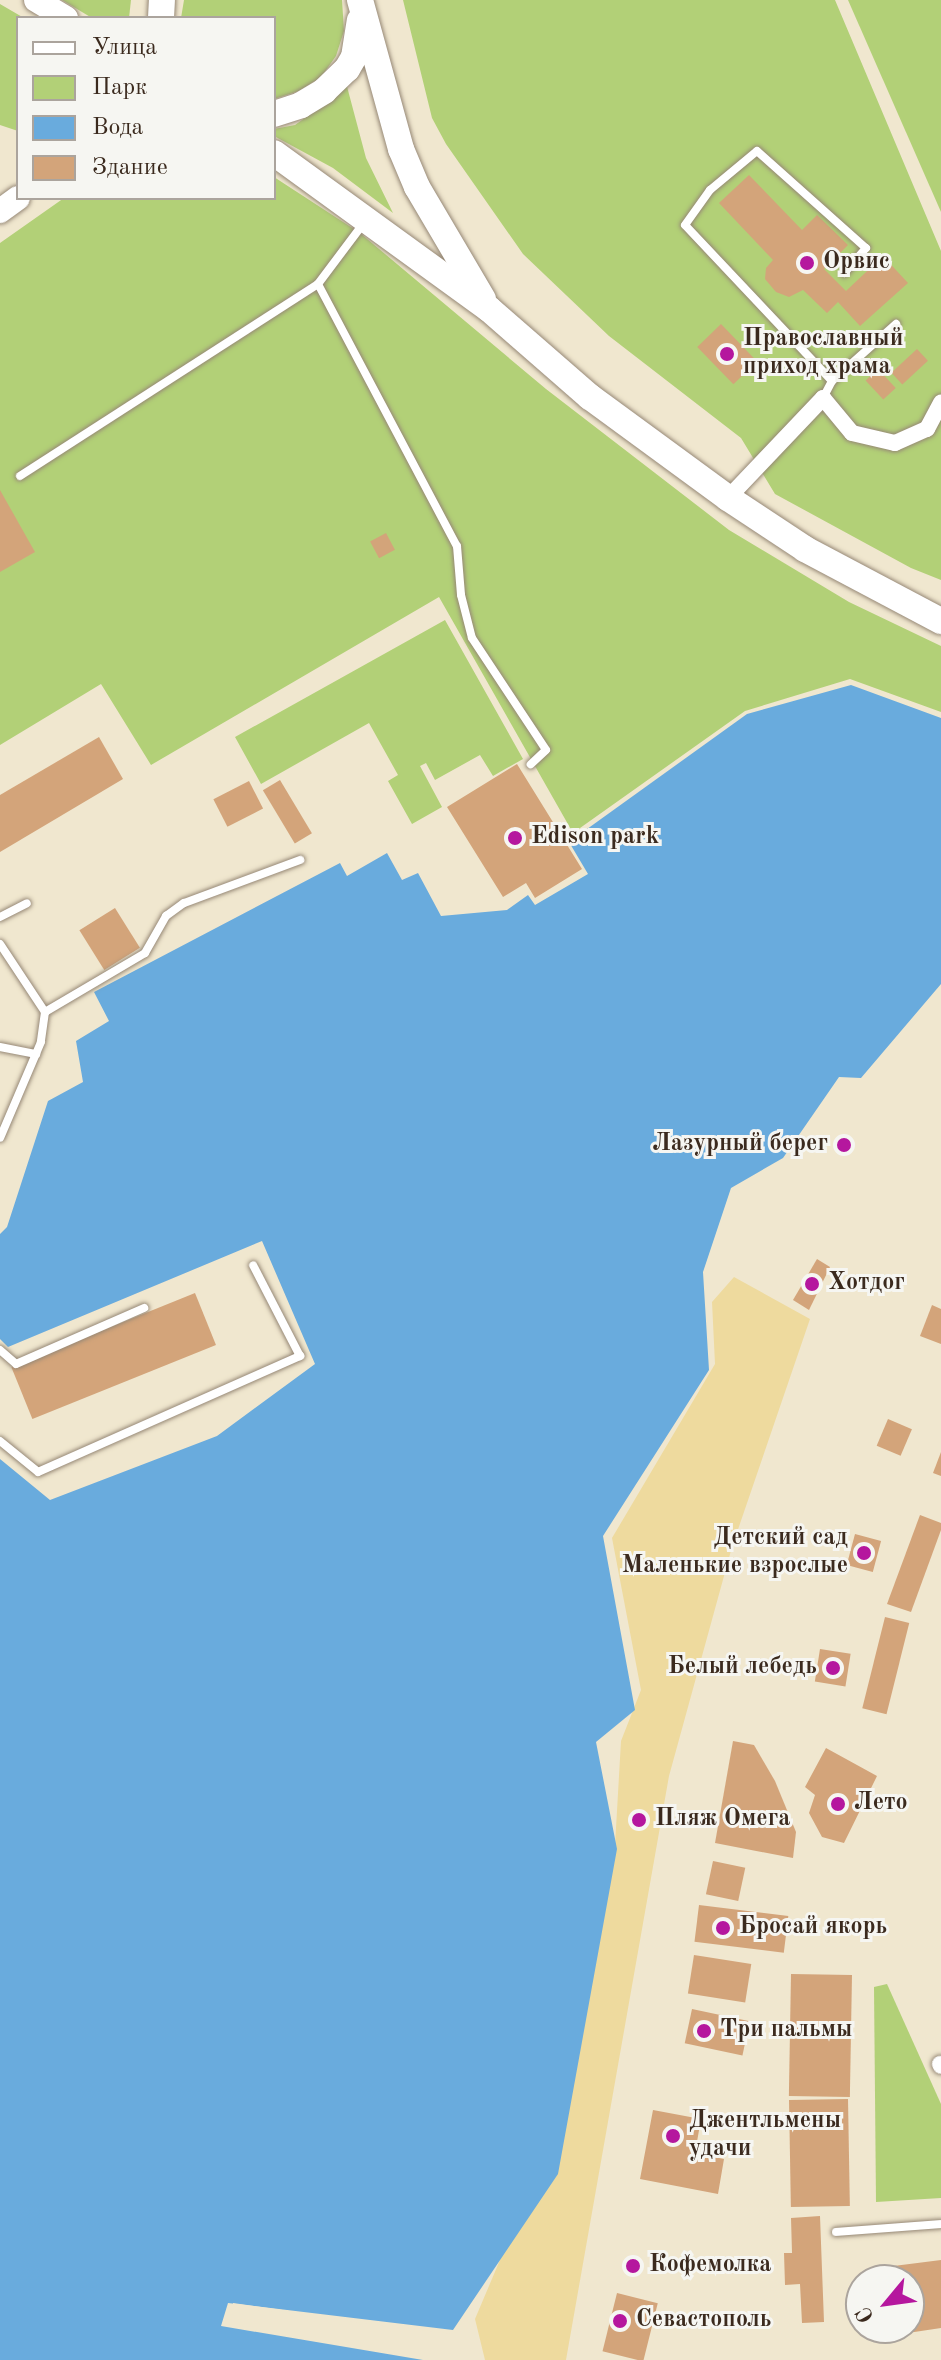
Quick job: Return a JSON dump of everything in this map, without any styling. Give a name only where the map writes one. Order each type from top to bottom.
[{"type":"main road","points":[[36,0],[63,16]]},
{"type":"main road","points":[[276,113],[301,105],[324,91],[347,69],[358,41],[360,0]]},
{"type":"main road","points":[[360,0],[401,149],[417,187],[489,309]]},
{"type":"main road","points":[[276,154],[489,309],[590,397],[728,498],[805,549],[941,621]]},
{"type":"street","points":[[728,498],[823,398],[852,433],[895,443],[927,429],[941,403]]},
{"type":"lane","points":[[832,381],[685,225],[710,190],[757,151],[866,248],[844,273]]},
{"type":"lane","points":[[20,476],[318,284],[366,220]]},
{"type":"lane","points":[[318,284],[457,546],[461,595],[472,638],[546,750],[531,764]]},
{"type":"lane","points":[[823,398],[832,381],[896,324]]},
{"type":"lane","points":[[45,1012],[145,953],[166,916],[184,903],[300,860]]},
{"type":"lane","points":[[0,917],[27,903]]},
{"type":"lane","points":[[0,944],[45,1012],[36,1054],[0,1138]]},
{"type":"lane","points":[[0,1047],[36,1054]]},
{"type":"lane","points":[[0,1441],[38,1472],[300,1356],[253,1265]]},
{"type":"lane","points":[[0,1350],[16,1364],[144,1308]]},
{"type":"lane","points":[[836,2232],[941,2224]]},
{"type":"green space","points":[[62,0],[131,0],[129,16],[89,16]]},
{"type":"green space","points":[[184,0],[342,0],[344,31],[336,56],[321,77],[299,91],[276,98],[276,16],[181,16]]},
{"type":"green space","points":[[403,0],[835,0],[941,251],[941,580],[911,568],[775,494],[741,438],[609,336],[523,254],[446,144],[432,118]]},
{"type":"green space","points":[[848,0],[941,0],[941,212]]},
{"type":"green space","points":[[0,4],[21,16],[16,16],[16,130],[0,125]]},
{"type":"green space","points":[[345,79],[366,158],[393,213],[333,168],[276,137],[276,129],[295,125],[323,105]]},
{"type":"green space","points":[[276,178],[360,233],[546,389],[729,530],[849,602],[941,646],[941,712],[850,679],[745,711],[573,833],[439,597],[151,765],[101,684],[0,745],[0,243],[61,200],[276,200]]},
{"type":"green space","points":[[445,620],[523,759],[493,776],[480,755],[435,780],[426,763],[420,766],[442,807],[412,824],[388,781],[398,775],[369,723],[261,784],[235,737]]},
{"type":"green space","points":[[887,1984],[941,2104],[941,2198],[876,2202],[874,1987]]},
{"type":"sand","name":"Пляж Омега","points":[[734,1277],[810,1319],[732,1547],[669,1776],[566,2360],[485,2360],[475,2319],[530,2189],[614,1863],[621,1741],[641,1690],[612,1538],[715,1364],[712,1302]]},
{"type":"water","points":[[851,685],[941,718],[941,984],[861,1078],[839,1077],[783,1158],[731,1188],[703,1272],[709,1370],[603,1536],[635,1710],[596,1742],[617,1849],[558,2174],[453,2330],[228,2303],[221,2326],[423,2360],[0,2360],[0,1459],[50,1500],[217,1436],[315,1364],[262,1241],[8,1347],[0,1339],[0,1234],[7,1227],[48,1101],[83,1082],[76,1041],[109,1021],[94,992],[340,863],[347,876],[387,853],[402,880],[418,873],[441,916],[507,910],[528,895],[535,905],[588,874],[569,842],[747,714]]},
{"type":"pier","points":[[233,2303],[454,2334],[233,2307]]},
{"type":"building","points":[[749,175],[802,230],[817,215],[848,245],[824,269],[846,291],[883,256],[908,283],[860,326],[838,302],[827,313],[803,290],[789,297],[776,292],[765,279],[766,268],[773,260],[719,203]]},
{"type":"building","name":"Православный приход храма","points":[[721,324],[757,361],[733,384],[697,347]]},
{"type":"building","points":[[917,349],[928,361],[902,385],[891,373]]},
{"type":"building","points":[[878,369],[896,388],[883,400],[866,381]]},
{"type":"building","points":[[0,490],[35,552],[0,572]]},
{"type":"building","points":[[386,533],[395,550],[379,558],[370,541]]},
{"type":"building","points":[[99,737],[123,779],[0,852],[0,795]]},
{"type":"building","name":"Edison park","points":[[517,764],[582,869],[535,898],[526,883],[503,897],[447,807]]},
{"type":"building","points":[[280,780],[312,833],[295,843],[263,790]]},
{"type":"building","points":[[249,781],[263,809],[227,827],[213,799]]},
{"type":"building","points":[[115,908],[140,948],[104,970],[79,930]]},
{"type":"building","name":"Хотдог","points":[[817,1259],[830,1267],[809,1310],[793,1300]]},
{"type":"building","points":[[195,1293],[216,1345],[32,1419],[11,1367]]},
{"type":"building","points":[[932,1305],[941,1309],[941,1344],[920,1336]]},
{"type":"building","points":[[888,1419],[912,1429],[901,1456],[877,1446]]},
{"type":"building","points":[[941,1452],[941,1476],[933,1473]]},
{"type":"building","points":[[920,1515],[941,1523],[941,1530],[911,1612],[887,1604]]},
{"type":"building","name":"Детский сад Маленькие взрослые","points":[[855,1534],[881,1541],[873,1572],[847,1565]]},
{"type":"building","points":[[885,1617],[909,1623],[887,1714],[862,1708]]},
{"type":"building","name":"Белый лебедь","points":[[820,1649],[851,1654],[845,1686],[815,1682]]},
{"type":"building","points":[[733,1741],[754,1745],[775,1781],[796,1832],[793,1858],[715,1843]]},
{"type":"building","name":"Лето","points":[[826,1748],[877,1776],[844,1843],[822,1837],[809,1813],[815,1795],[805,1787]]},
{"type":"building","points":[[713,1861],[745,1868],[738,1901],[706,1894]]},
{"type":"building","points":[[699,1905],[788,1916],[784,1953],[694,1942]]},
{"type":"building","points":[[694,1955],[751,1964],[745,2003],[688,1994]]},
{"type":"building","points":[[791,1974],[852,1975],[850,2097],[789,2096]]},
{"type":"building","points":[[692,2009],[750,2021],[742,2056],[685,2043]]},
{"type":"building","points":[[848,2099],[850,2206],[791,2207],[789,2100]]},
{"type":"building","name":"Джентльмены удачи","points":[[653,2110],[701,2119],[695,2153],[724,2159],[718,2194],[640,2179]]},
{"type":"building","points":[[820,2216],[824,2322],[802,2323],[800,2284],[785,2285],[784,2253],[792,2253],[791,2218]]},
{"type":"building","points":[[941,2260],[941,2328],[925,2330],[925,2264],[909,2264]]},
{"type":"building","points":[[617,2293],[658,2303],[644,2360],[602,2351]]},
{"type":"place","name":"Орвис","points":[[807,263]]},
{"type":"place","name":"Православный приход храма","points":[[727,354]]},
{"type":"place","name":"Edison park","points":[[515,838]]},
{"type":"place","name":"Лазурный берег","points":[[844,1145]]},
{"type":"place","name":"Хотдог","points":[[812,1284]]},
{"type":"place","name":"Детский сад Маленькие взрослые","points":[[864,1553]]},
{"type":"place","name":"Белый лебедь","points":[[833,1668]]},
{"type":"place","name":"Лето","points":[[838,1804]]},
{"type":"place","name":"Пляж Омега","points":[[639,1820]]},
{"type":"place","name":"Бросай якорь","points":[[723,1928]]},
{"type":"place","name":"Три пальмы","points":[[704,2031]]},
{"type":"place","name":"Джентльмены удачи","points":[[673,2136]]},
{"type":"place","name":"Кофемолка","points":[[633,2266]]},
{"type":"place","name":"Севастополь","points":[[620,2321]]}]
